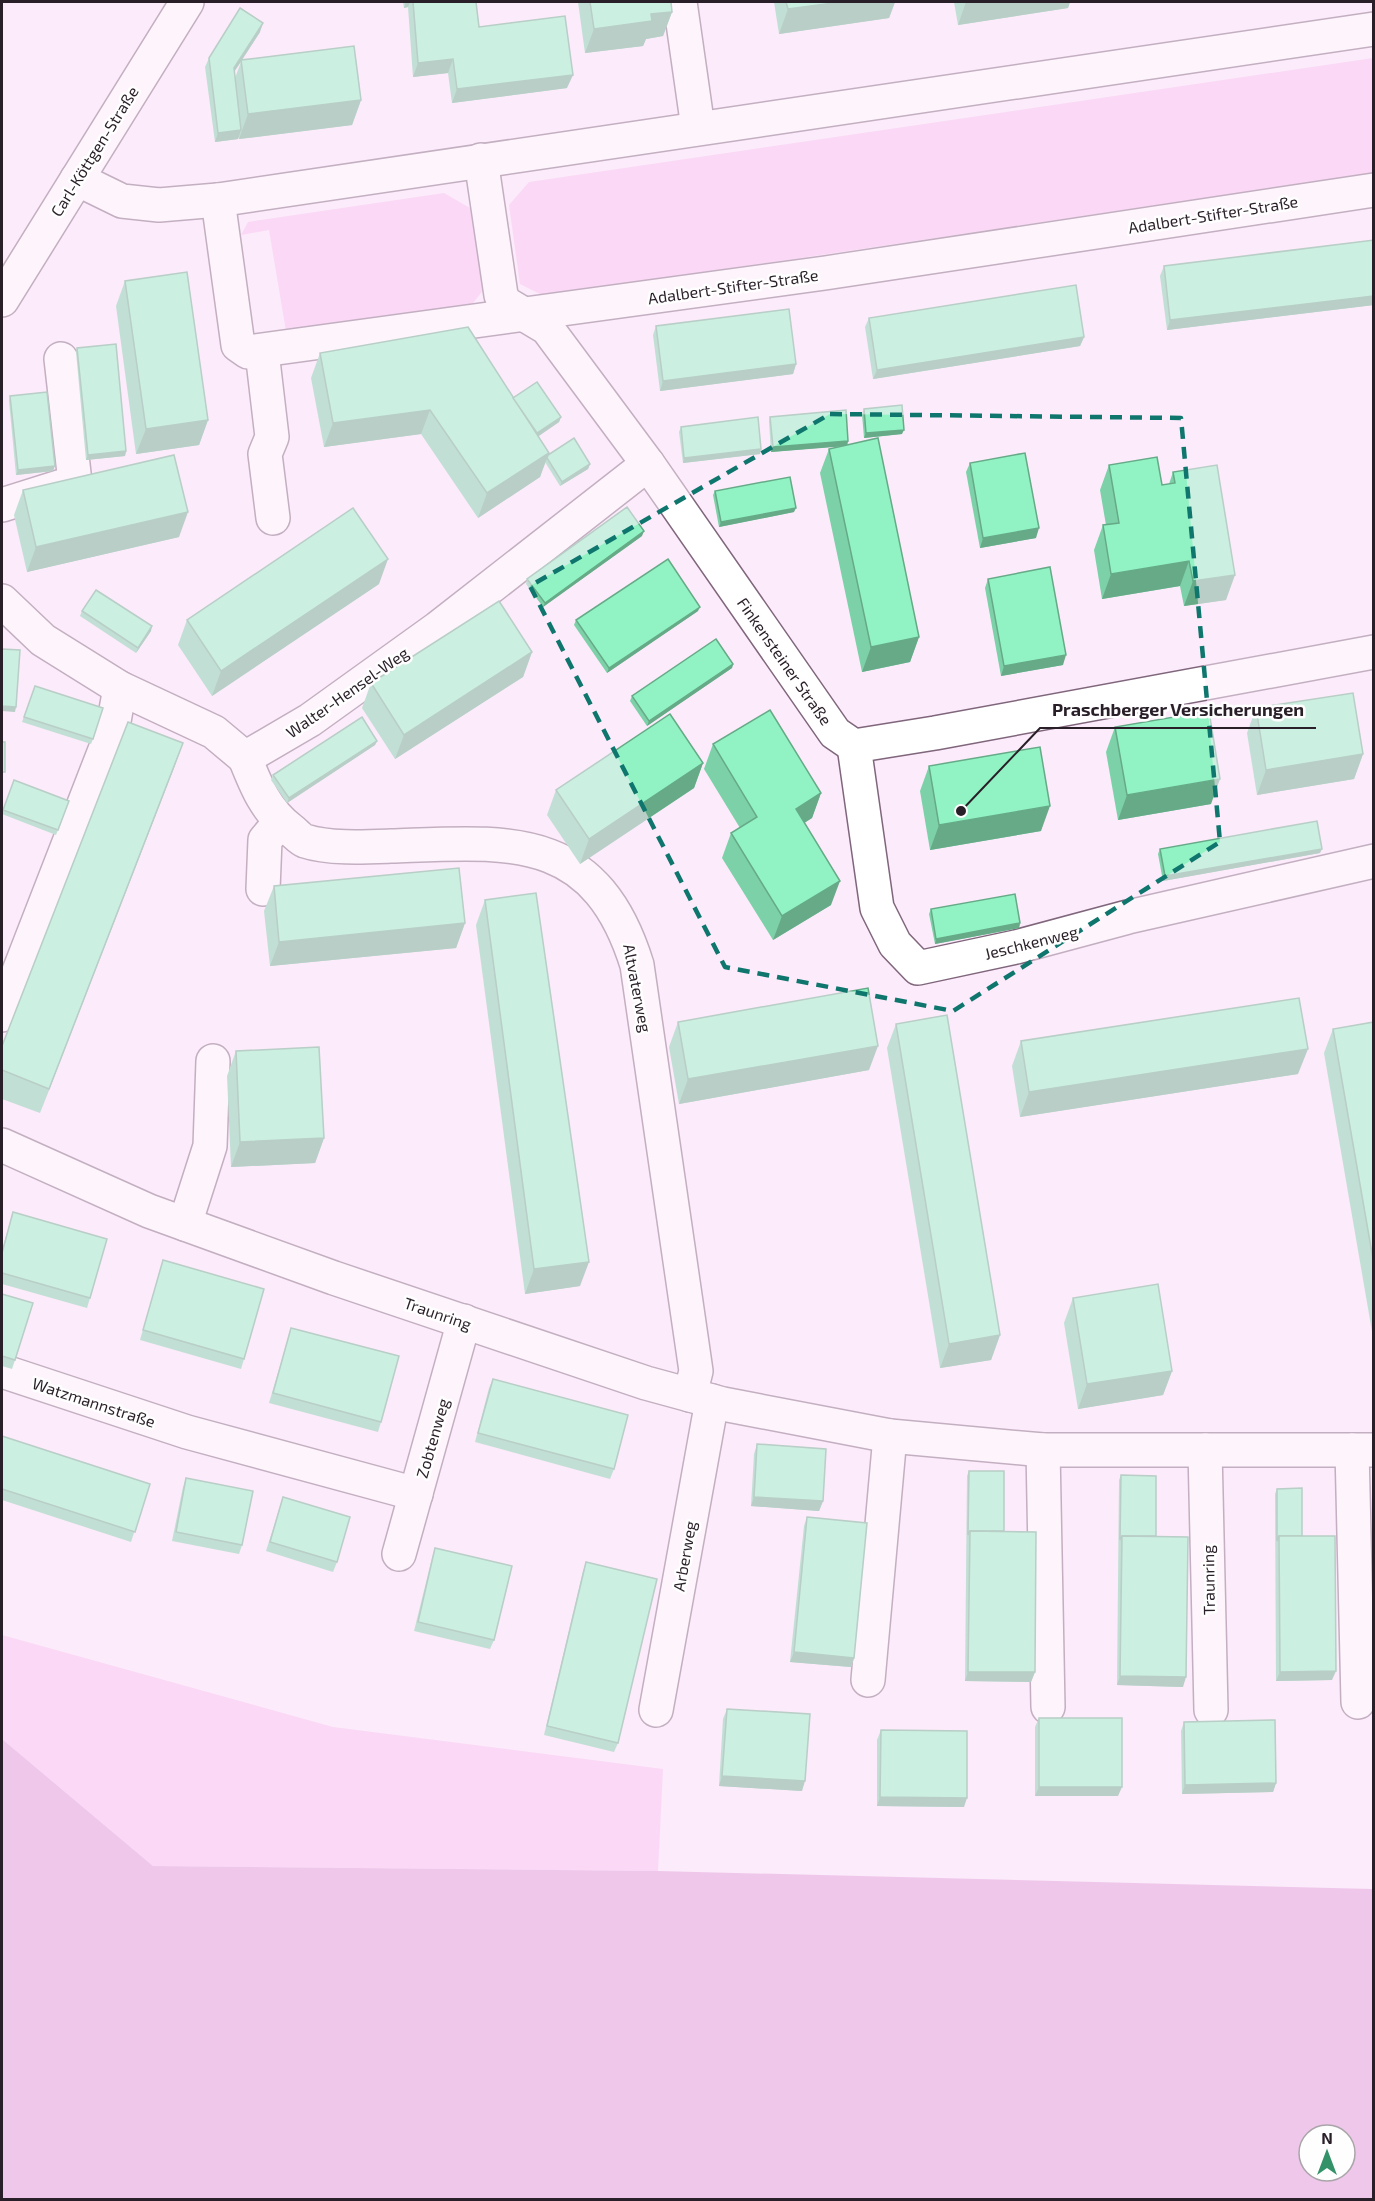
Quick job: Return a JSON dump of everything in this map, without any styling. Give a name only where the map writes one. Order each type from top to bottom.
[{"type":"street","name":"Carl-Köttgen-Straße","points":[[2,300],[187,2]]},
{"type":"street","points":[[680,2],[698,128]]},
{"type":"street","points":[[76,180],[122,201],[159,206],[218,200],[1374,29]]},
{"type":"street","name":"Finkensteiner Straße","points":[[481,160],[501,295],[505,303],[547,328],[648,464],[835,734],[854,746]]},
{"type":"street","name":"Adalbert-Stifter-Straße","points":[[262,352],[825,273],[1374,190]]},
{"type":"street","points":[[218,200],[238,345],[248,352],[262,352],[272,437],[265,454],[273,518]]},
{"type":"street","points":[[2,505],[75,483],[61,359]]},
{"type":"street","name":"Walter-Hensel-Weg","points":[[245,758],[310,720],[438,628],[648,464]]},
{"type":"street","points":[[2,601],[43,640],[120,688],[214,732],[245,758]]},
{"type":"street","points":[[854,746],[935,734],[1374,652]]},
{"type":"street","points":[[2,1016],[112,732],[120,688]]},
{"type":"street","name":"Jeschkenweg","points":[[854,746],[877,908],[895,944],[918,968],[1016,947],[1128,917],[1374,861]]},
{"type":"street","name":"Altvaterweg","points":[[245,758],[256,788],[280,822],[304,840],[352,848],[481,843],[522,847],[557,858],[583,875],[601,893],[618,916],[629,939],[638,976],[701,1398]]},
{"type":"street","points":[[262,889],[265,840],[280,822]]},
{"type":"street","points":[[186,1224],[210,1146],[213,1061]]},
{"type":"street","name":"Traunring","points":[[2,1145],[149,1211],[334,1278],[646,1383],[701,1398],[825,1425],[890,1436],[1043,1450],[1363,1450],[1358,1702]]},
{"type":"street","name":"Zobtenweg","points":[[399,1554],[464,1321]]},
{"type":"street","name":"Watzmannstraße","points":[[2,1371],[187,1432],[416,1494]]},
{"type":"street","name":"Arberweg","points":[[656,1710],[701,1398]]},
{"type":"street","points":[[868,1680],[890,1436]]},
{"type":"street","points":[[1043,1450],[1048,1707]]},
{"type":"street","name":"Traunring","points":[[1205,1450],[1211,1710]]},
{"type":"highlighted area","points":[[830,414],[1181,418],[1220,842],[953,1011],[725,967],[530,586]]},
{"type":"shaded area","points":[[1373,58],[1373,173],[544,296],[520,284],[509,205],[529,182]]},
{"type":"shaded area","points":[[444,193],[470,208],[484,289],[470,307],[286,331],[269,230],[241,235],[248,222]]},
{"type":"shaded area","points":[[2,1635],[333,1727],[663,1769],[658,1871],[153,1866],[2,1739]]},
{"type":"shaded area","points":[[2,1739],[153,1866],[658,1871],[1373,1889],[1373,2199],[2,2199]]},
{"type":"building","points":[[413,2],[476,2],[479,27],[565,16],[573,75],[457,89],[453,59],[418,63]]},
{"type":"building","points":[[590,2],[671,2],[672,12],[651,14],[652,21],[594,29]]},
{"type":"building","points":[[786,2],[841,2],[788,9]]},
{"type":"building","points":[[240,8],[263,23],[234,68],[241,130],[218,133],[209,58]]},
{"type":"building","points":[[354,46],[361,100],[248,114],[241,60]]},
{"type":"building","points":[[1374,240],[1374,296],[1170,320],[1164,266]]},
{"type":"building","points":[[187,272],[208,420],[146,429],[125,281]]},
{"type":"building","points":[[1076,285],[1084,337],[877,370],[869,318]]},
{"type":"building","points":[[789,309],[796,364],[663,381],[656,326]]},
{"type":"building","points":[[468,327],[549,453],[487,493],[430,410],[333,423],[320,353]]},
{"type":"building","points":[[116,344],[126,451],[88,455],[77,348]]},
{"type":"building","points":[[537,382],[561,417],[537,433],[513,398]]},
{"type":"building","points":[[47,392],[55,466],[18,470],[10,396]]},
{"type":"building","points":[[902,405],[904,430],[866,433],[864,409]]},
{"type":"building","points":[[846,410],[848,441],[773,447],[770,417]]},
{"type":"building","points":[[758,417],[761,449],[684,458],[681,427]]},
{"type":"building","points":[[574,438],[590,464],[562,482],[547,458],[548,455]]},
{"type":"building","points":[[878,438],[919,637],[871,647],[829,449]]},
{"type":"building","points":[[1025,453],[1039,528],[983,538],[970,463]]},
{"type":"building","points":[[174,455],[188,512],[36,547],[23,490]]},
{"type":"building","points":[[1157,457],[1162,485],[1175,483],[1173,472],[1217,465],[1235,575],[1193,581],[1189,561],[1111,574],[1103,525],[1119,523],[1109,465]]},
{"type":"building","points":[[790,477],[796,508],[721,522],[715,491]]},
{"type":"building","points":[[627,507],[644,531],[545,603],[527,579]]},
{"type":"building","points":[[353,508],[388,559],[221,671],[187,620]]},
{"type":"building","points":[[668,559],[700,607],[609,668],[576,620]]},
{"type":"building","points":[[1050,567],[1066,655],[1004,666],[988,579]]},
{"type":"building","points":[[96,590],[152,626],[138,648],[82,611]]},
{"type":"building","points":[[499,601],[532,652],[404,735],[371,683]]},
{"type":"building","points":[[716,639],[733,664],[649,721],[632,696]]},
{"type":"building","points":[[2,649],[20,650],[16,707],[2,706]]},
{"type":"building","points":[[35,686],[103,708],[93,739],[24,717]]},
{"type":"building","points":[[1353,693],[1363,754],[1266,770],[1256,708]]},
{"type":"building","points":[[770,710],[821,793],[796,809],[840,881],[782,916],[731,833],[757,817],[713,744]]},
{"type":"building","points":[[1209,711],[1220,779],[1127,795],[1115,727]]},
{"type":"building","points":[[670,714],[703,763],[589,839],[556,790]]},
{"type":"building","points":[[362,717],[377,741],[289,798],[273,775]]},
{"type":"building","points":[[128,722],[183,743],[49,1089],[2,1070],[2,1046]]},
{"type":"building","points":[[2,742],[5,742],[5,772],[2,772]]},
{"type":"building","points":[[1040,747],[1050,806],[939,825],[929,766]]},
{"type":"building","points":[[14,780],[69,801],[58,830],[3,810]]},
{"type":"building","points":[[1317,821],[1322,849],[1165,876],[1160,849]]},
{"type":"building","points":[[459,868],[465,923],[279,942],[274,886]]},
{"type":"building","points":[[536,893],[589,1262],[534,1269],[485,900]]},
{"type":"building","points":[[1015,894],[1020,923],[936,939],[931,909]]},
{"type":"building","points":[[868,988],[878,1046],[688,1079],[678,1022]]},
{"type":"building","points":[[1299,998],[1308,1049],[1029,1092],[1021,1041]]},
{"type":"building","points":[[947,1015],[1000,1335],[949,1344],[896,1024]]},
{"type":"building","points":[[1374,1022],[1374,1265],[1333,1029]]},
{"type":"building","points":[[319,1047],[324,1138],[240,1142],[236,1051]]},
{"type":"building","points":[[13,1212],[107,1239],[90,1298],[2,1273],[2,1253]]},
{"type":"building","points":[[163,1260],[264,1289],[244,1359],[143,1330]]},
{"type":"building","points":[[1158,1284],[1172,1371],[1087,1384],[1073,1298]]},
{"type":"building","points":[[2,1294],[33,1303],[15,1360],[2,1356]]},
{"type":"building","points":[[291,1328],[399,1356],[381,1422],[273,1393]]},
{"type":"building","points":[[493,1379],[628,1415],[614,1469],[478,1433]]},
{"type":"building","points":[[2,1436],[150,1484],[135,1532],[2,1489]]},
{"type":"building","points":[[757,1444],[826,1449],[823,1501],[754,1497]]},
{"type":"building","points":[[969,1471],[1004,1471],[1004,1531],[970,1531],[968,1535]]},
{"type":"building","points":[[1121,1475],[1156,1476],[1156,1536],[1122,1536],[1120,1540]]},
{"type":"building","points":[[186,1478],[253,1491],[242,1545],[176,1532]]},
{"type":"building","points":[[1302,1488],[1302,1536],[1279,1536],[1277,1541],[1277,1489]]},
{"type":"building","points":[[283,1497],[350,1517],[337,1562],[270,1542]]},
{"type":"building","points":[[807,1517],[867,1523],[854,1658],[794,1652]]},
{"type":"building","points":[[970,1531],[1036,1532],[1035,1672],[968,1672]]},
{"type":"building","points":[[1122,1536],[1188,1537],[1186,1677],[1120,1676]]},
{"type":"building","points":[[1279,1536],[1335,1536],[1336,1671],[1280,1672]]},
{"type":"building","points":[[435,1548],[512,1566],[494,1640],[418,1622]]},
{"type":"building","points":[[586,1562],[657,1579],[618,1743],[547,1726]]},
{"type":"building","points":[[727,1709],[810,1714],[805,1781],[722,1776]]},
{"type":"building","points":[[1039,1718],[1122,1718],[1122,1787],[1039,1787]]},
{"type":"building","points":[[1275,1720],[1276,1783],[1185,1785],[1184,1722]]},
{"type":"building","points":[[881,1730],[967,1731],[967,1798],[880,1797]]},
{"type":"place","name":"Praschberger Versicherungen","points":[[961,811]]}]
